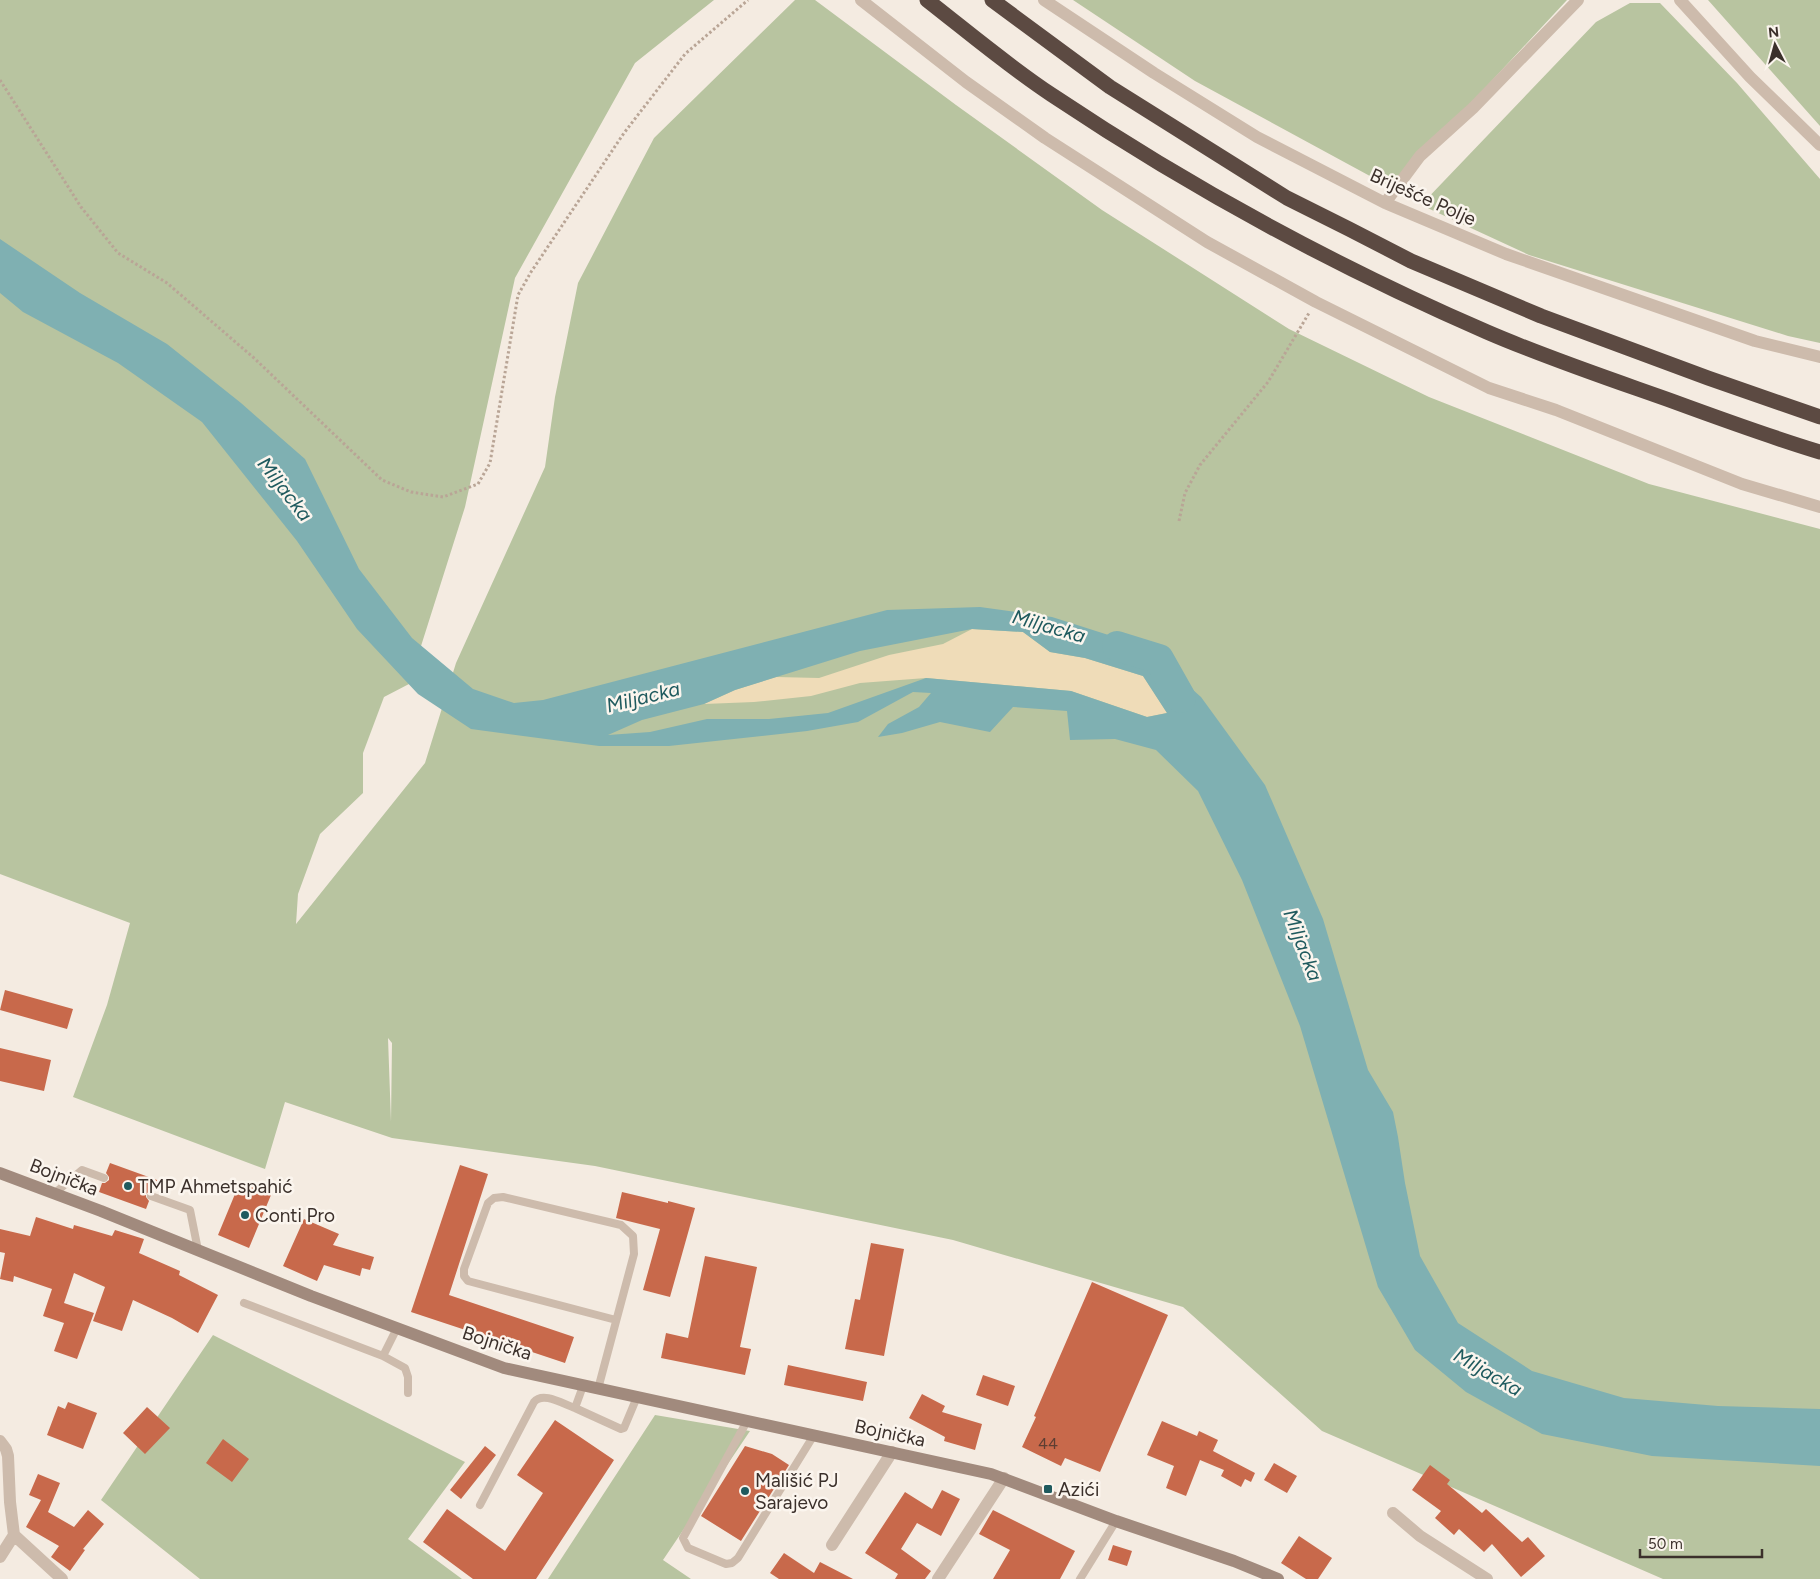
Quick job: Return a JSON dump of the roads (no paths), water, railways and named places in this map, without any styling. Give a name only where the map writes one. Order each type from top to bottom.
[{"type":"highway","points":[[927,0],[1050,94],[1154,160],[1322,253],[1498,336],[1597,375],[1820,452]]},
{"type":"highway","points":[[992,0],[1110,87],[1288,198],[1349,230],[1412,261],[1541,316],[1820,417]]},
{"type":"main road","name":"Bojnička","points":[[0,1173],[55,1193],[311,1296],[504,1368],[1004,1478],[1116,1521],[1234,1561],[1274,1578]]},
{"type":"street","points":[[861,0],[966,82],[1044,138],[1207,242],[1316,302],[1490,388],[1556,410],[1742,484],[1820,507]]},
{"type":"street","name":"Briješće Polje","points":[[1044,0],[1257,138],[1385,203],[1506,254],[1755,341],[1820,357]]},
{"type":"street","points":[[1385,203],[1420,156],[1473,108],[1578,0]]},
{"type":"street","points":[[1680,0],[1750,77],[1820,145]]},
{"type":"street","points":[[0,1441],[6,1449],[8,1456],[14,1535],[0,1557]]},
{"type":"street","points":[[832,1545],[892,1452]]},
{"type":"street","points":[[938,1579],[1004,1478]]},
{"type":"street","points":[[1393,1512],[1420,1536],[1487,1579]]},
{"type":"street","points":[[14,1535],[62,1579]]},
{"type":"lane","points":[[55,1193],[82,1170],[104,1178]]},
{"type":"lane","points":[[151,1196],[190,1210],[198,1250]]},
{"type":"lane","points":[[598,1389],[634,1254],[633,1236],[621,1225],[503,1197],[494,1198],[488,1203],[464,1269],[464,1276],[468,1281],[616,1320]]},
{"type":"lane","points":[[244,1303],[383,1356],[405,1368],[408,1377],[408,1393]]},
{"type":"lane","points":[[383,1356],[397,1328]]},
{"type":"lane","points":[[575,1408],[583,1386]]},
{"type":"lane","points":[[480,1505],[536,1399],[544,1396],[622,1429],[637,1398]]},
{"type":"lane","points":[[748,1421],[683,1538],[688,1548],[726,1564],[732,1563],[738,1558],[814,1435]]},
{"type":"lane","points":[[1080,1579],[1116,1521]]},
{"type":"water","points":[[0,239],[80,293],[167,344],[241,403],[305,459],[359,569],[412,638],[473,689],[514,703],[543,700],[887,610],[980,607],[1052,617],[1143,646],[1201,697],[1265,785],[1323,919],[1368,1070],[1393,1112],[1420,1256],[1458,1323],[1532,1371],[1624,1398],[1718,1406],[1820,1409],[1820,1466],[1652,1456],[1542,1434],[1466,1392],[1415,1350],[1378,1287],[1300,1026],[1242,880],[1198,791],[1156,750],[1115,739],[1070,740],[1067,711],[1013,707],[990,732],[940,722],[902,733],[878,737],[888,724],[919,707],[931,693],[913,692],[858,722],[807,731],[669,746],[599,746],[471,729],[418,694],[357,629],[297,541],[202,422],[118,363],[23,312],[0,293]],"holes":[[[972,629],[1023,632],[1050,652],[1085,658],[1143,676],[1167,713],[1147,717],[1071,691],[926,678],[828,713],[769,719],[707,719],[650,732],[608,735],[642,720],[704,704],[735,690],[860,651]]]},
{"type":"waterway","name":"Miljacka","points":[[1117,646],[1159,659],[1181,698]]},
{"type":"place","name":"TMP Ahmetspahić","points":[[128,1186]]},
{"type":"place","name":"Conti Pro","points":[[245,1215]]},
{"type":"place","name":"Azići","points":[[1048,1489]]},
{"type":"place","name":"Mališić PJ Sarajevo","points":[[745,1491]]}]
